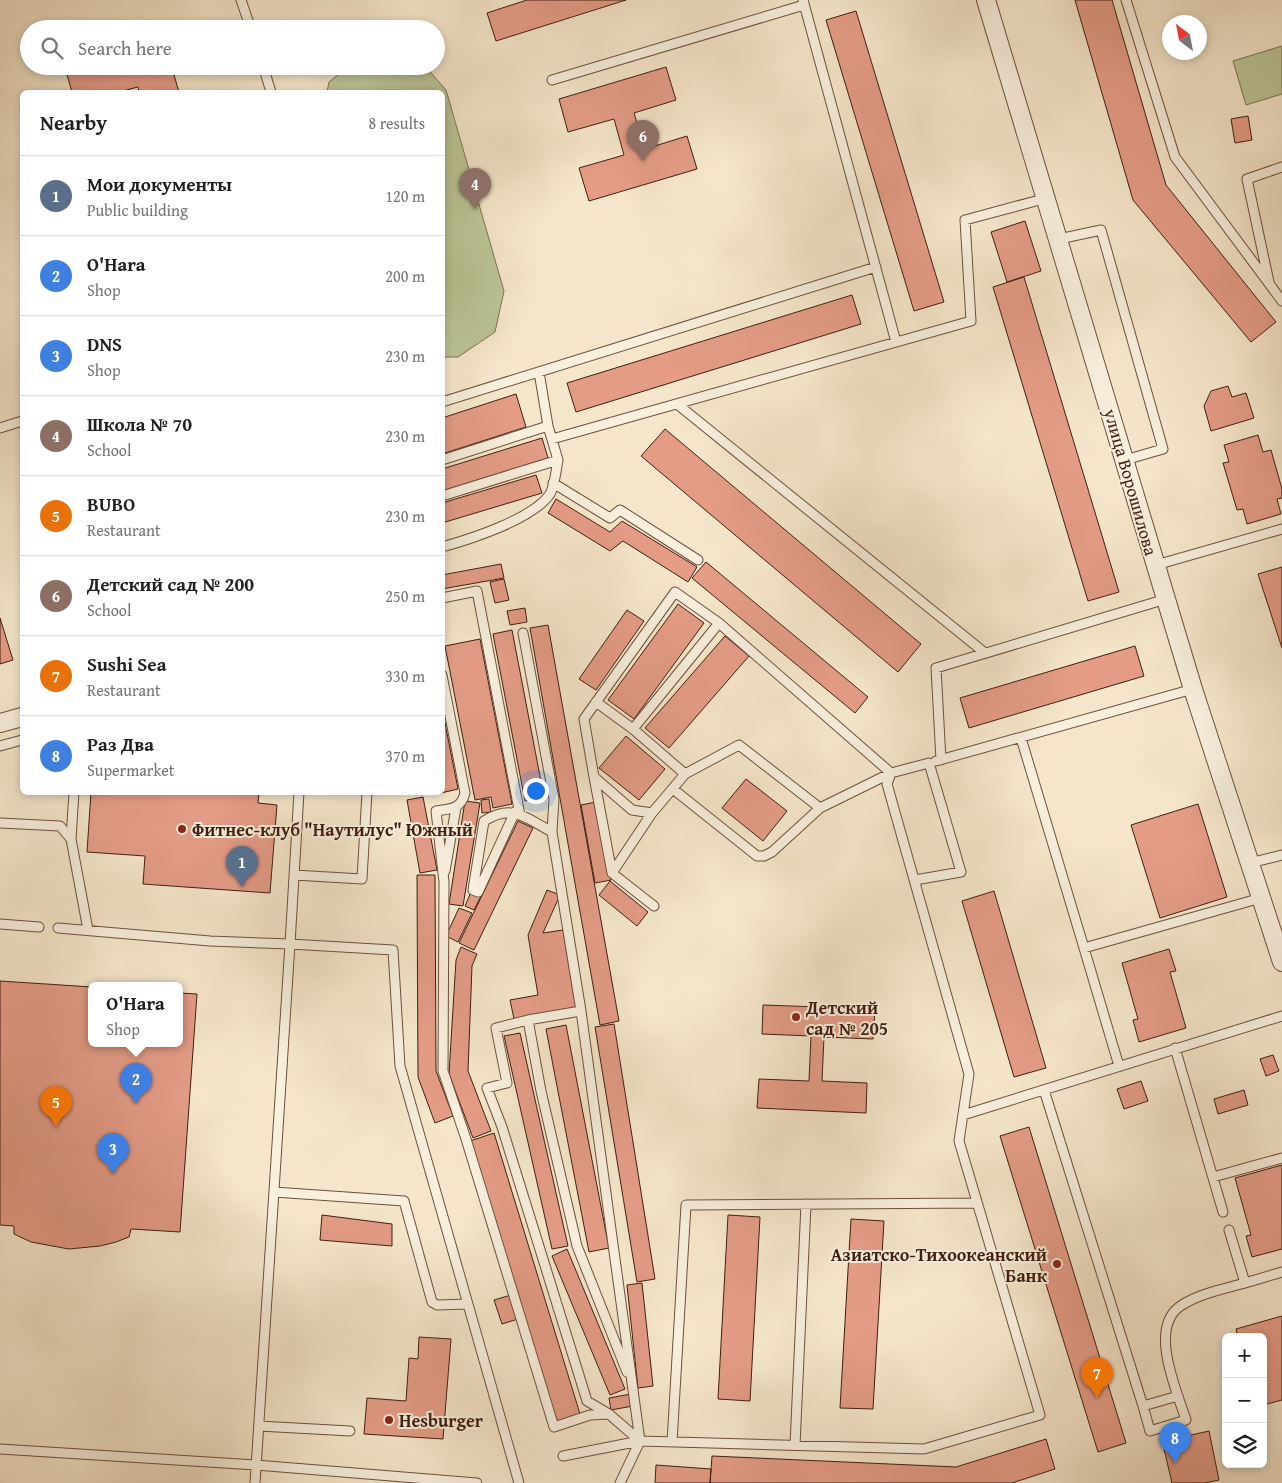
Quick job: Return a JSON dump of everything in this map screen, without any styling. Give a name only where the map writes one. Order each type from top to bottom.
[{"type":"street","name":"улица Ворошилова","points":[[986,0],[1193,689],[1282,962]]},
{"type":"street","points":[[0,723],[20,718]]},
{"type":"lane","points":[[241,0],[248,20]]},
{"type":"lane","points":[[1126,0],[1175,157],[1282,301]]},
{"type":"lane","points":[[552,80],[804,2],[896,342]]},
{"type":"lane","points":[[266,75],[270,90]]},
{"type":"lane","points":[[1270,285],[1247,179],[1282,167]]},
{"type":"lane","points":[[552,439],[971,321],[965,220],[1047,198]]},
{"type":"lane","points":[[1059,239],[1101,230],[1163,449],[1125,460]]},
{"type":"lane","points":[[445,401],[876,267]]},
{"type":"lane","points":[[445,546],[477,537],[524,514],[543,503],[551,492],[558,460],[548,426],[539,372]]},
{"type":"lane","points":[[677,404],[985,653]]},
{"type":"lane","points":[[0,428],[20,422]]},
{"type":"lane","points":[[445,459],[548,426]]},
{"type":"lane","points":[[445,495],[558,460]]},
{"type":"lane","points":[[553,484],[610,518],[620,510],[698,560]]},
{"type":"lane","points":[[1156,565],[1282,529]]},
{"type":"lane","points":[[445,597],[477,591],[518,813],[478,892],[473,890],[484,821],[495,814],[518,813],[552,832]]},
{"type":"lane","points":[[654,906],[612,873],[584,719],[675,592],[720,623],[891,773]]},
{"type":"lane","points":[[941,760],[936,668],[1166,599]]},
{"type":"lane","points":[[633,729],[720,623]]},
{"type":"lane","points":[[523,633],[554,799],[552,832],[581,1012],[640,1441],[620,1483]]},
{"type":"lane","points":[[672,789],[757,856],[764,856],[772,852],[820,808],[891,773],[1193,689]]},
{"type":"lane","points":[[445,690],[466,793],[463,802],[456,808],[436,811],[444,882],[443,1070],[466,1138],[554,1426],[590,1416],[609,1414]]},
{"type":"lane","points":[[596,702],[633,729],[685,774]]},
{"type":"lane","points":[[1021,738],[1119,1066]]},
{"type":"lane","points":[[0,746],[20,741]]},
{"type":"lane","points":[[612,873],[652,813],[685,774],[739,746],[820,808]]},
{"type":"lane","points":[[915,880],[961,872],[929,763]]},
{"type":"lane","points":[[563,1456],[640,1441],[924,1449],[1040,1415],[959,1141],[969,1074],[887,784],[891,773]]},
{"type":"lane","points":[[594,777],[632,810],[652,813]]},
{"type":"lane","points":[[74,795],[71,839],[88,930]]},
{"type":"lane","points":[[255,1483],[299,795]]},
{"type":"lane","points":[[294,875],[362,879],[367,795]]},
{"type":"lane","points":[[444,882],[456,808]]},
{"type":"lane","points":[[0,823],[60,826],[71,839]]},
{"type":"lane","points":[[1250,863],[1282,855]]},
{"type":"lane","points":[[1084,948],[1261,898]]},
{"type":"lane","points":[[0,924],[39,927]]},
{"type":"lane","points":[[58,928],[210,941],[393,950],[400,1066],[519,1483]]},
{"type":"lane","points":[[581,1012],[528,1020],[496,1028],[507,1083],[487,1088],[505,1136],[587,1401],[609,1414],[640,1441]]},
{"type":"lane","points":[[962,1115],[1282,1016]]},
{"type":"lane","points":[[528,1020],[541,1091],[578,1246],[632,1386]]},
{"type":"lane","points":[[1174,1048],[1224,1212]]},
{"type":"lane","points":[[1044,1090],[1150,1431],[1186,1420],[1164,1344],[1168,1324],[1180,1306],[1196,1298],[1282,1272]]},
{"type":"lane","points":[[1213,1178],[1282,1158]]},
{"type":"lane","points":[[274,1192],[404,1201],[432,1302],[437,1305],[468,1304]]},
{"type":"lane","points":[[672,1442],[686,1205],[977,1203]]},
{"type":"lane","points":[[794,1445],[806,1204]]},
{"type":"lane","points":[[1229,1230],[1245,1283]]},
{"type":"lane","points":[[1143,1406],[1178,1396]]},
{"type":"lane","points":[[259,1426],[350,1431]]},
{"type":"lane","points":[[0,1448],[256,1465],[477,1483]]},
{"type":"green space","points":[[1282,46],[1282,94],[1246,105],[1233,61]]},
{"type":"green space","points":[[338,75],[433,75],[446,90],[504,291],[495,332],[458,357],[445,357],[445,90],[327,90],[329,82]]},
{"type":"building","points":[[527,0],[626,0],[496,41],[487,13]]},
{"type":"building","points":[[1075,0],[1112,0],[1166,185],[1276,322],[1251,342],[1133,200]]},
{"type":"building","points":[[856,11],[944,302],[914,311],[826,20]]},
{"type":"building","points":[[666,67],[676,100],[634,113],[645,149],[687,136],[697,169],[589,201],[579,168],[624,155],[614,119],[568,132],[559,99]]},
{"type":"building","points":[[67,75],[174,75],[178,90],[139,90],[138,87],[127,90],[71,90]]},
{"type":"building","points":[[1248,116],[1252,140],[1235,143],[1231,119]]},
{"type":"building","points":[[1025,221],[1041,271],[1007,282],[991,232]]},
{"type":"building","points":[[1024,277],[1119,592],[1088,601],[993,287]]},
{"type":"building","points":[[852,295],[861,324],[576,412],[567,383]]},
{"type":"building","points":[[1228,386],[1232,397],[1246,393],[1254,418],[1211,431],[1204,406],[1211,391]]},
{"type":"building","points":[[516,394],[526,427],[445,453],[445,417]]},
{"type":"building","points":[[665,429],[921,644],[898,672],[641,456]]},
{"type":"building","points":[[1258,435],[1263,452],[1271,450],[1282,489],[1282,498],[1277,499],[1281,514],[1247,524],[1243,509],[1237,510],[1223,463],[1229,462],[1224,445]]},
{"type":"building","points":[[542,438],[548,458],[445,490],[445,468]]},
{"type":"building","points":[[536,475],[542,493],[445,522],[445,502]]},
{"type":"building","points":[[556,499],[610,532],[622,521],[697,567],[688,582],[623,541],[610,551],[548,513]]},
{"type":"building","points":[[706,562],[868,697],[855,713],[692,578]]},
{"type":"building","points":[[501,564],[504,578],[445,588],[445,574]]},
{"type":"building","points":[[1282,567],[1282,648],[1258,574]]},
{"type":"building","points":[[504,579],[509,600],[495,603],[490,582]]},
{"type":"building","points":[[678,604],[704,623],[634,719],[608,700]]},
{"type":"building","points":[[525,608],[527,622],[510,625],[507,611]]},
{"type":"building","points":[[627,610],[644,621],[596,690],[579,679]]},
{"type":"building","points":[[0,618],[13,660],[0,664]]},
{"type":"building","points":[[548,625],[619,1021],[600,1025],[530,628]]},
{"type":"building","points":[[512,630],[544,797],[525,801],[493,634]]},
{"type":"building","points":[[725,636],[749,656],[669,748],[645,728]]},
{"type":"building","points":[[480,639],[512,804],[493,808],[491,797],[475,800],[445,646]]},
{"type":"building","points":[[1135,646],[1144,676],[969,728],[960,698]]},
{"type":"building","points":[[445,723],[458,789],[445,792]]},
{"type":"building","points":[[626,736],[665,769],[639,800],[599,768]]},
{"type":"building","points":[[746,779],[787,811],[763,841],[722,808]]},
{"type":"building","name":"Фитнес-клуб \"Наутилус\" Южный","points":[[91,795],[259,795],[258,803],[277,805],[270,893],[143,884],[145,856],[87,852]]},
{"type":"building","points":[[423,797],[437,870],[420,873],[407,800]]},
{"type":"building","points":[[489,799],[491,812],[482,813],[481,800]]},
{"type":"building","points":[[465,801],[480,803],[463,906],[449,904]]},
{"type":"building","points":[[596,802],[611,880],[595,883],[581,805]]},
{"type":"building","points":[[1198,804],[1227,897],[1160,918],[1131,825]]},
{"type":"building","points":[[518,821],[533,828],[474,950],[459,943]]},
{"type":"building","points":[[417,875],[435,875],[436,1071],[453,1116],[435,1123],[418,1077]]},
{"type":"building","points":[[610,881],[648,912],[637,926],[599,895]]},
{"type":"building","points":[[547,890],[560,895],[543,933],[563,930],[576,1008],[514,1019],[510,1000],[538,995],[528,935]]},
{"type":"building","points":[[994,891],[1046,1068],[1014,1077],[962,901]]},
{"type":"building","points":[[471,892],[481,896],[474,910],[465,906]]},
{"type":"building","points":[[459,908],[472,913],[458,942],[446,936]]},
{"type":"building","points":[[461,947],[477,954],[472,966],[468,1071],[491,1131],[473,1138],[449,1074],[456,960]]},
{"type":"building","points":[[1169,949],[1176,971],[1170,972],[1186,1028],[1139,1042],[1133,1020],[1138,1019],[1122,963]]},
{"type":"building","points":[[0,981],[88,987],[88,1047],[183,1047],[183,993],[197,994],[180,1232],[131,1229],[129,1237],[116,1242],[100,1246],[69,1249],[31,1242],[14,1234],[14,1226],[0,1225]]},
{"type":"building","name":"Детский сад № 205","points":[[763,1005],[875,1009],[873,1039],[824,1037],[822,1081],[867,1083],[866,1113],[757,1108],[759,1079],[809,1081],[811,1036],[762,1034]]},
{"type":"building","points":[[614,1024],[655,1279],[637,1282],[595,1027]]},
{"type":"building","points":[[566,1025],[609,1248],[589,1252],[546,1029]]},
{"type":"building","points":[[520,1033],[568,1246],[552,1249],[504,1036]]},
{"type":"building","points":[[1273,1055],[1279,1071],[1266,1076],[1260,1059]]},
{"type":"building","points":[[1141,1081],[1148,1101],[1124,1109],[1117,1089]]},
{"type":"building","points":[[1244,1090],[1248,1105],[1218,1114],[1214,1099]]},
{"type":"building","points":[[1029,1127],[1126,1443],[1098,1452],[1000,1136]]},
{"type":"building","points":[[494,1133],[580,1414],[556,1422],[470,1141]]},
{"type":"building","points":[[1282,1165],[1282,1249],[1252,1257],[1246,1236],[1251,1235],[1235,1178]]},
{"type":"building","points":[[322,1215],[392,1224],[392,1246],[320,1240]]},
{"type":"building","points":[[728,1215],[760,1217],[750,1401],[718,1399]]},
{"type":"building","points":[[851,1219],[884,1221],[873,1409],[840,1408]]},
{"type":"building","points":[[567,1249],[625,1389],[610,1395],[552,1256]]},
{"type":"building","points":[[642,1283],[653,1386],[638,1388],[627,1285]]},
{"type":"building","points":[[511,1295],[518,1319],[502,1324],[494,1300]]},
{"type":"building","points":[[1282,1316],[1282,1400],[1267,1404],[1267,1333],[1237,1333],[1236,1329]]},
{"type":"building","points":[[419,1337],[451,1339],[443,1439],[364,1434],[367,1398],[406,1401],[409,1358],[418,1359]]},
{"type":"building","points":[[631,1394],[633,1406],[611,1410],[609,1398]]},
{"type":"building","points":[[1209,1431],[1219,1480],[1204,1483],[1172,1483],[1164,1449],[1182,1437]]},
{"type":"building","points":[[1046,1439],[1055,1469],[1012,1483],[710,1483],[712,1456],[956,1467]]},
{"type":"building","points":[[656,1465],[711,1469],[710,1483],[655,1483]]},
{"type":"place","name":"Детский сад № 200","points":[[643,161]]},
{"type":"place","name":"Школа № 70","points":[[475,209]]},
{"type":"place","name":"Фитнес-клуб \"Наутилус\" Южный","points":[[182,829]]},
{"type":"place","name":"Мои документы","points":[[242,887]]},
{"type":"place","name":"Детский сад № 205","points":[[796,1017]]},
{"type":"place","name":"O'Hara","points":[[136,1104]]},
{"type":"place","name":"BUBO","points":[[56,1127]]},
{"type":"place","name":"DNS","points":[[113,1174]]},
{"type":"place","name":"Азиатско-Тихоокеанский Банк","points":[[1057,1264]]},
{"type":"place","name":"Sushi Sea","points":[[1097,1398]]},
{"type":"place","name":"Hesburger","points":[[389,1420]]},
{"type":"place","name":"Раз Два","points":[[1175,1463]]}]
